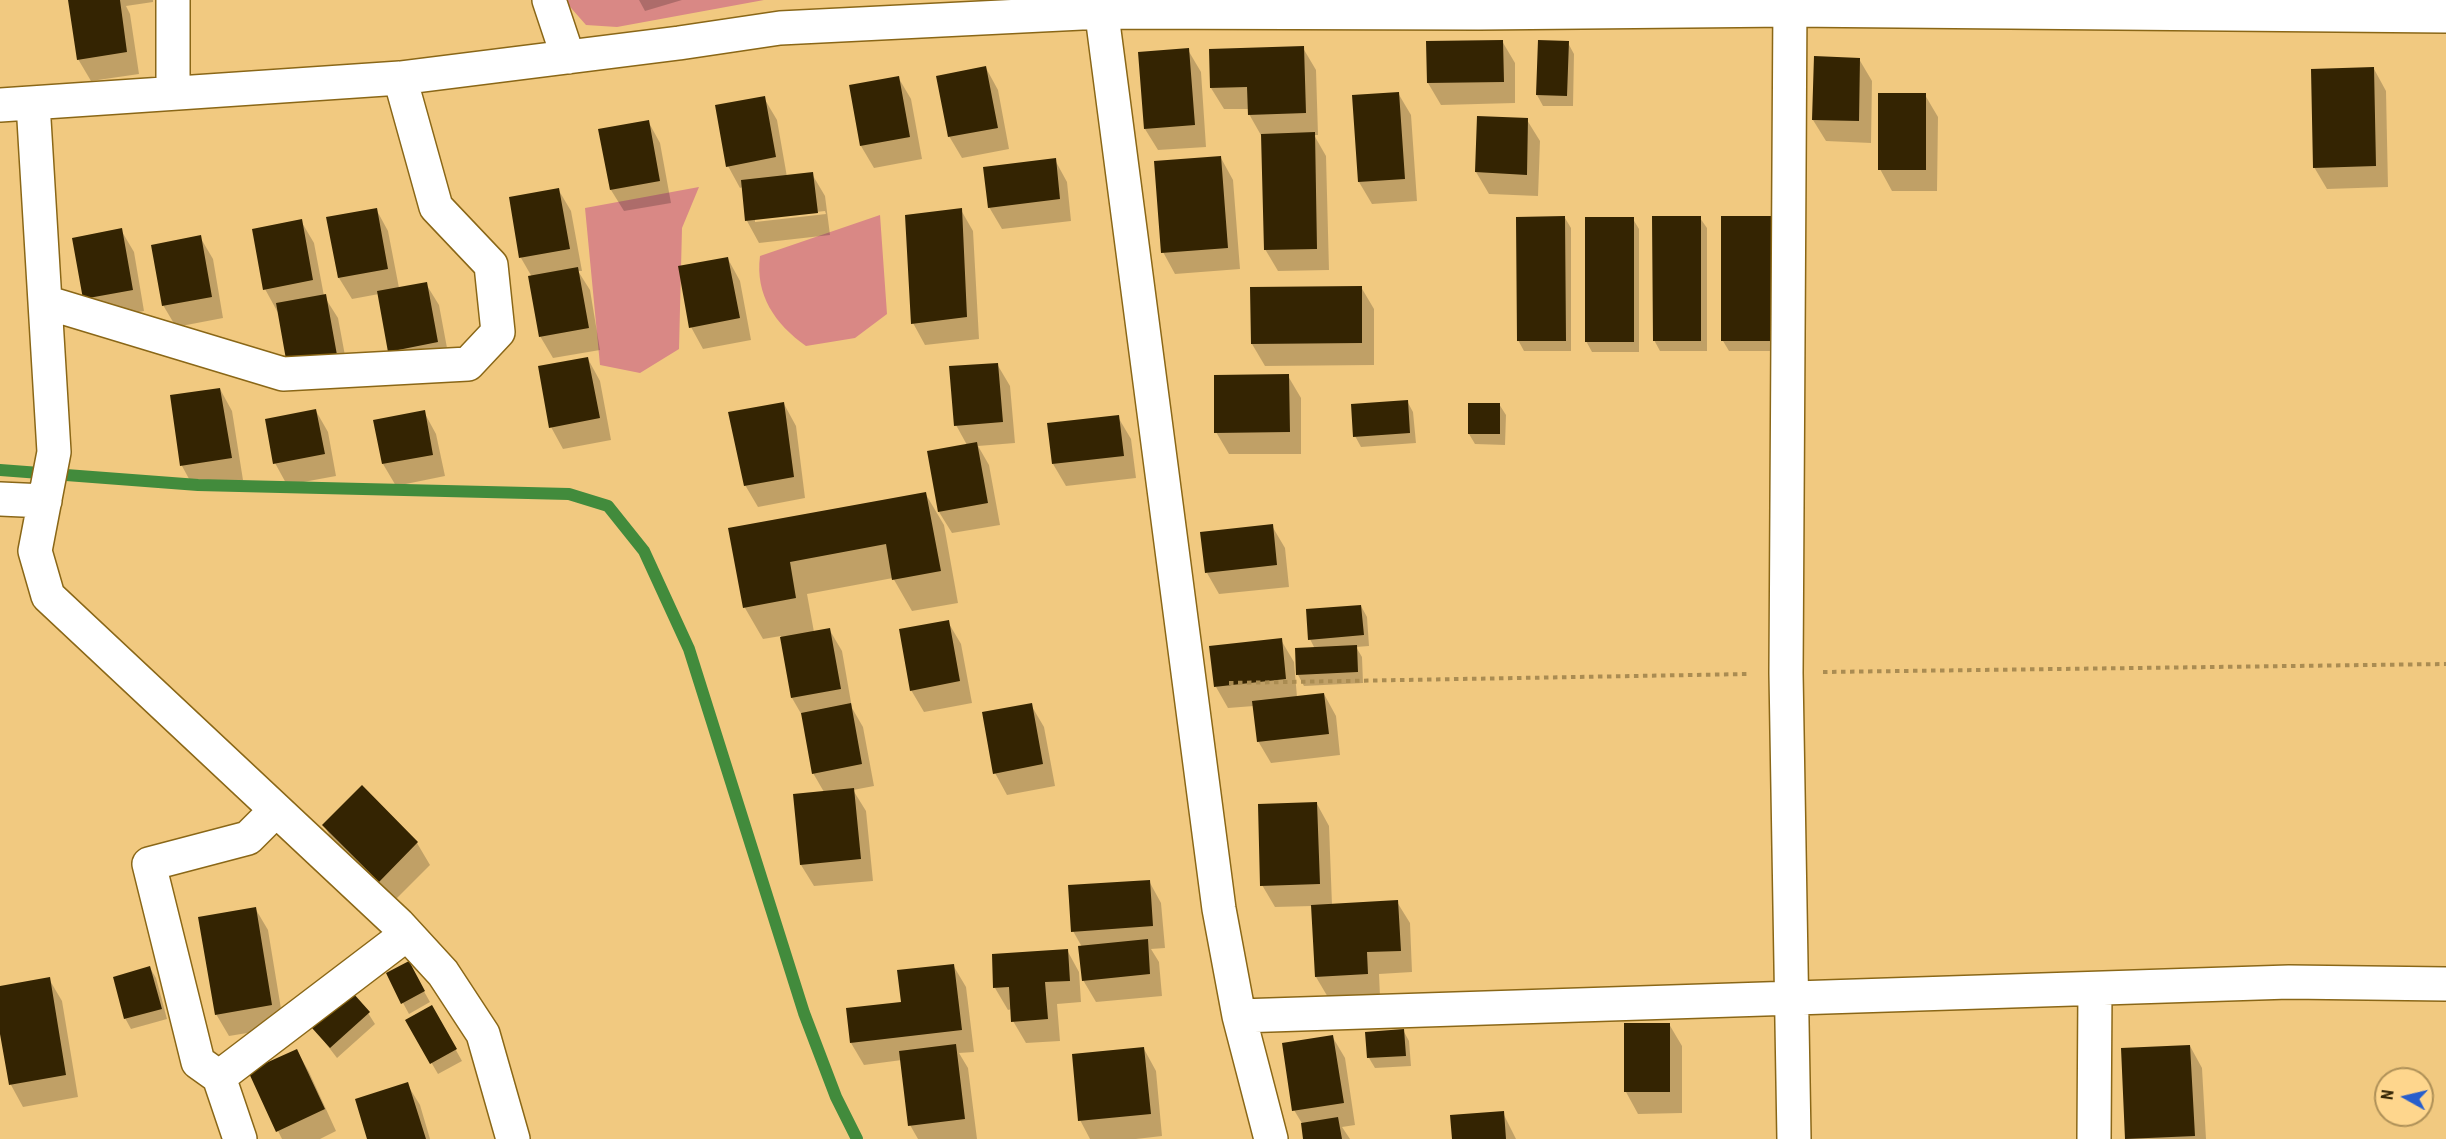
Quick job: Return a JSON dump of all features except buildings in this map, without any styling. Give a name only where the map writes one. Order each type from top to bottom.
[{"type":"street","points":[[173,0],[173,93]]},
{"type":"street","points":[[549,0],[568,57]]},
{"type":"street","points":[[1790,5],[1786,673],[1794,1139]]},
{"type":"street","points":[[1101,6],[1219,909],[1239,1016],[1271,1139]]},
{"type":"street","points":[[0,105],[400,78],[780,28],[1101,6],[2219,7],[2446,16]]},
{"type":"street","points":[[45,302],[283,374],[468,364],[498,332],[491,265],[436,207],[400,78]]},
{"type":"street","points":[[33,103],[54,452],[35,551],[48,596],[407,934],[443,973],[483,1034],[513,1139]]},
{"type":"street","points":[[0,499],[45,501]]},
{"type":"street","points":[[240,1139],[219,1077],[198,1062],[149,864],[248,838],[276,810]]},
{"type":"street","points":[[219,1077],[407,934]]},
{"type":"street","points":[[1239,1016],[1791,1000],[2289,982],[2446,984]]},
{"type":"street","points":[[2094,1139],[2095,989]]},
{"type":"path","points":[[1188,683],[2446,664]]},
{"type":"shaded area","points":[[564,0],[764,0],[617,27],[586,25]]},
{"type":"shaded area","points":[[699,187],[682,228],[679,349],[640,373],[600,365],[585,208]]},
{"type":"shaded area","points":[[880,215],[887,314],[855,338],[806,346],[785,328],[764,296],[759,270],[760,256]]},
{"type":"waterway","points":[[0,470],[198,485],[569,494],[608,506],[644,551],[689,649],[804,1013],[836,1097],[857,1139]]}]
